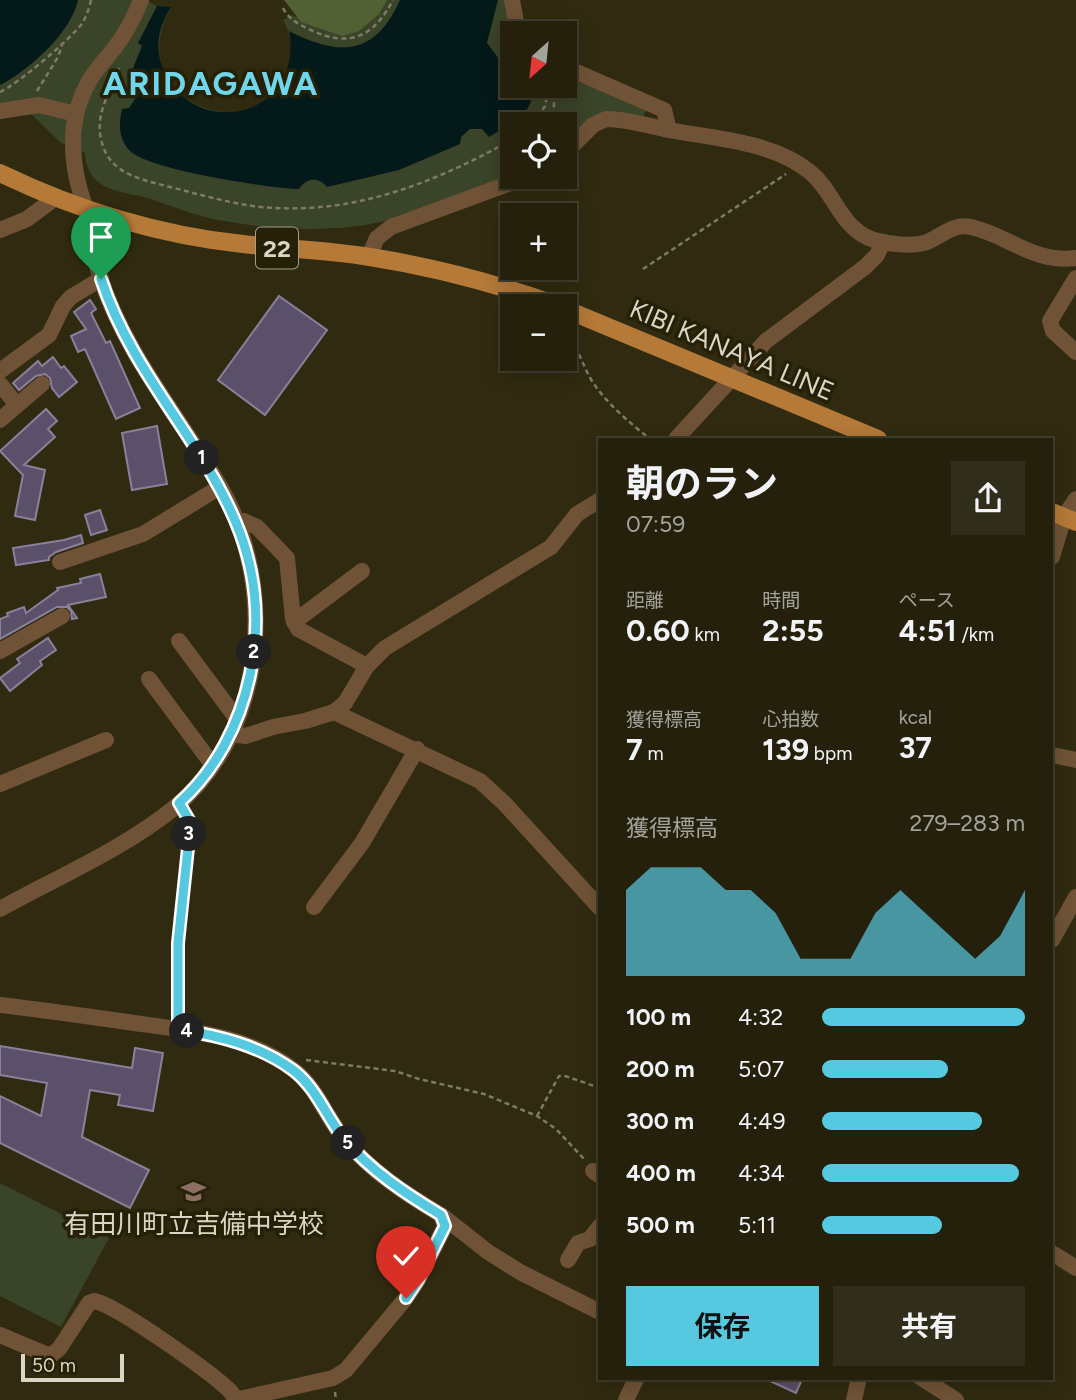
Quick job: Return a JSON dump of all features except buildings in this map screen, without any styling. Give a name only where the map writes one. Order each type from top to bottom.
[{"type":"main road","name":"22","points":[[0,173],[87,210],[185,235],[242,244],[369,256],[472,279],[520,294]]},
{"type":"main road","name":"KIBI KANAYA LINE","points":[[577,314],[876,438]]},
{"type":"street","points":[[0,909],[141,832],[179,803],[212,764],[234,726],[250,674],[255,631],[252,578],[238,523],[220,487],[132,347],[114,312],[95,259],[87,210],[78,187],[73,152],[76,114],[87,85],[121,39],[141,0]]},
{"type":"street","points":[[512,0],[516,21]]},
{"type":"street","points":[[578,73],[664,110],[669,130]]},
{"type":"street","points":[[0,111],[40,105],[76,114]]},
{"type":"street","points":[[577,141],[593,125],[606,119],[758,146],[800,165],[820,183],[849,225],[865,236],[883,242],[924,243],[948,230],[970,227],[1034,254],[1076,258]]},
{"type":"street","points":[[369,256],[377,238],[391,227],[500,187]]},
{"type":"street","points":[[0,230],[27,219],[55,198]]},
{"type":"street","points":[[677,438],[766,341],[865,267],[877,255],[883,242]]},
{"type":"street","points":[[1076,278],[1050,321],[1054,331],[1076,352]]},
{"type":"street","points":[[0,371],[49,335],[63,306],[71,297],[101,279]]},
{"type":"street","points":[[0,384],[18,405]]},
{"type":"street","points":[[0,420],[42,384]]},
{"type":"street","points":[[60,562],[143,534],[220,487]]},
{"type":"street","points":[[1053,554],[1064,517],[1076,499]]},
{"type":"street","points":[[179,641],[234,726],[246,736],[334,712],[345,703],[367,666],[385,648],[551,547],[577,514],[598,501]]},
{"type":"street","points":[[238,523],[249,522],[257,527],[287,558],[294,622],[298,629],[367,666]]},
{"type":"street","points":[[294,622],[362,571]]},
{"type":"street","points":[[0,651],[62,616]]},
{"type":"street","points":[[149,679],[212,764]]},
{"type":"street","points":[[334,712],[480,781],[598,906]]},
{"type":"street","points":[[0,784],[106,740]]},
{"type":"street","points":[[314,907],[362,843],[417,750]]},
{"type":"street","points":[[1053,755],[1074,757]]},
{"type":"street","points":[[1053,938],[1076,897]]},
{"type":"street","points":[[0,1005],[178,1029],[246,1045],[303,1078],[343,1138],[359,1157],[381,1176],[520,1272],[598,1311]]},
{"type":"street","points":[[0,1335],[50,1356],[58,1349],[89,1303],[94,1301],[112,1307],[202,1369],[230,1391],[235,1400],[333,1378],[346,1370],[418,1280],[445,1226],[441,1215]]},
{"type":"street","points":[[569,1260],[578,1243],[590,1239],[598,1229]]},
{"type":"street","points":[[1053,1254],[1076,1268]]},
{"type":"street","points":[[626,1400],[636,1380]]},
{"type":"street","points":[[854,1400],[858,1380]]},
{"type":"street","points":[[925,1380],[956,1400]]},
{"type":"path","points":[[0,92],[17,82],[82,24],[91,0]]},
{"type":"path","points":[[283,8],[294,22],[320,34],[347,39],[359,37],[371,30],[393,0]]},
{"type":"path","points":[[28,106],[58,57],[63,42]]},
{"type":"path","points":[[120,64],[100,112],[99,122],[101,140],[116,168],[143,180],[238,204],[303,208],[362,202],[425,183],[500,146]]},
{"type":"path","points":[[643,269],[800,165]]},
{"type":"path","points":[[577,347],[593,382],[649,438]]},
{"type":"path","points":[[178,1029],[178,943],[190,829],[189,820],[179,803]]},
{"type":"path","points":[[293,1070],[306,1060],[395,1071],[484,1094],[537,1116],[575,1148],[596,1174]]},
{"type":"path","points":[[537,1116],[559,1076],[598,1087]]},
{"type":"green space","points":[[0,0],[146,0],[157,6],[171,7],[160,40],[163,68],[177,90],[198,105],[223,112],[248,109],[271,96],[287,71],[291,58],[291,45],[283,20],[292,15],[323,27],[383,0],[505,0],[509,21],[500,21],[500,98],[578,98],[578,81],[646,110],[643,118],[613,112],[577,138],[577,112],[500,112],[500,181],[392,219],[328,229],[261,226],[218,220],[106,187],[91,175],[85,153],[61,143],[28,111],[0,118]]},
{"type":"green space","points":[[284,0],[387,0],[379,14],[359,31],[342,36],[301,22]]},
{"type":"green space","points":[[0,1183],[109,1238],[61,1327],[0,1296]]},
{"type":"shaded area","points":[[0,0],[78,0],[67,25],[47,49],[0,85]]},
{"type":"shaded area","points":[[400,0],[498,0],[487,43],[500,60],[500,98],[532,98],[529,107],[525,112],[500,112],[500,131],[489,137],[482,129],[470,129],[461,137],[460,144],[399,170],[327,187],[316,180],[305,182],[299,189],[183,171],[140,157],[129,150],[123,140],[120,125],[122,109],[129,108],[137,96],[136,85],[129,78],[142,46],[138,43],[157,6],[171,7],[162,25],[158,46],[165,73],[182,96],[207,110],[221,112],[253,107],[276,90],[289,63],[289,31],[324,45],[354,46],[379,32]]},
{"type":"place","name":"有田川町立吉備中学校","points":[[194,1192]]},
{"type":"district","name":"ARIDAGAWA","points":[[211,83]]},
{"type":"route","points":[[101,279],[122,331],[227,500],[242,532],[255,599],[255,642],[248,685],[240,710],[218,756],[205,775],[179,803],[189,820],[190,829],[178,943],[178,1029],[246,1045],[293,1070],[303,1078],[343,1138],[369,1167],[441,1215],[445,1226],[406,1298]]}]
